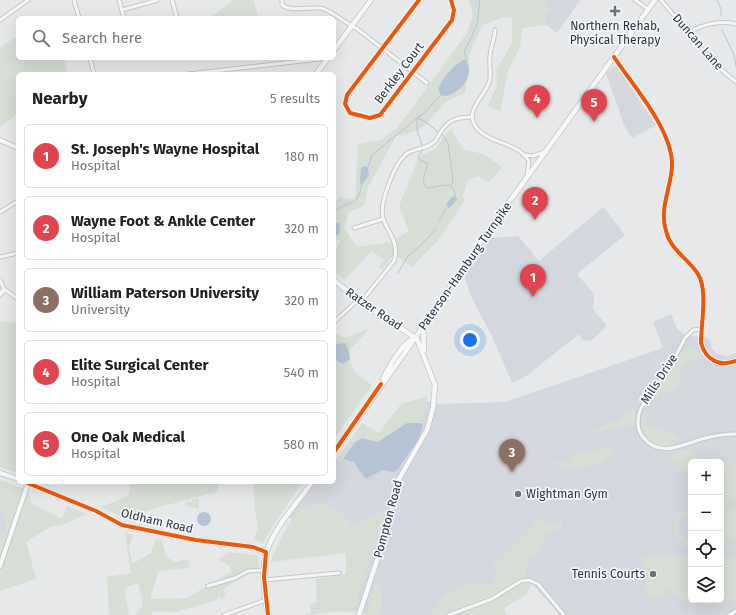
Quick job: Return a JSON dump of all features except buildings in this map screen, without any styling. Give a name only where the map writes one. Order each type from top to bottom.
[{"type":"main road","points":[[336,47],[371,0]]},
{"type":"main road","name":"Paterson-Hamburg Turnpike","points":[[336,449],[381,384],[393,361],[407,341],[415,337],[423,326],[526,179],[655,0]]},
{"type":"main road","points":[[318,72],[326,60]]},
{"type":"main road","name":"Ratzer Road","points":[[336,282],[359,301],[415,337]]},
{"type":"main road","points":[[423,326],[424,353]]},
{"type":"main road","name":"Pompton Road","points":[[359,615],[387,530],[399,479],[423,439],[433,408],[434,385],[424,353],[415,337]]},
{"type":"main road","points":[[268,615],[264,580],[266,552],[274,535],[311,484]]},
{"type":"street","points":[[17,0],[19,6]]},
{"type":"street","points":[[0,20],[28,0]]},
{"type":"street","points":[[74,0],[78,16]]},
{"type":"street","points":[[119,0],[124,16]]},
{"type":"street","points":[[122,10],[158,0]]},
{"type":"street","points":[[172,0],[176,16]]},
{"type":"street","points":[[282,0],[282,5],[288,8],[323,8],[336,16]]},
{"type":"street","name":"Berkley Court","points":[[419,0],[347,95],[345,104],[350,113],[370,118],[378,116],[452,20],[454,10],[451,0]]},
{"type":"street","points":[[635,0],[648,10]]},
{"type":"street","name":"Duncan Lane","points":[[661,0],[716,65],[736,82]]},
{"type":"street","points":[[336,16],[352,26],[427,82]]},
{"type":"street","points":[[689,32],[698,27],[712,23],[727,22],[736,24]]},
{"type":"street","points":[[495,30],[495,39],[490,56],[490,78],[488,84],[474,106],[473,117],[479,130],[487,137],[509,144],[525,155],[529,161],[526,179]]},
{"type":"street","points":[[614,58],[660,124],[669,144],[672,165],[664,203],[664,223],[674,249],[695,270],[700,279],[703,292],[701,343],[706,355],[713,361],[722,364],[736,361]]},
{"type":"street","points":[[90,60],[94,72]]},
{"type":"street","points":[[206,72],[310,60]]},
{"type":"street","points":[[336,320],[359,301],[391,264],[396,254],[395,240],[383,219],[384,201],[392,176],[401,158],[411,150],[429,146],[434,143],[444,126],[453,119],[473,117]]},
{"type":"street","points":[[0,140],[16,147]]},
{"type":"street","points":[[525,155],[533,156],[546,151]]},
{"type":"street","points":[[0,212],[16,202]]},
{"type":"street","points":[[354,228],[383,219]]},
{"type":"street","points":[[0,257],[16,253]]},
{"type":"street","points":[[0,280],[5,290],[16,298]]},
{"type":"street","points":[[0,292],[5,290]]},
{"type":"street","points":[[0,295],[5,290]]},
{"type":"street","name":"Mills Drive","points":[[701,329],[693,330],[685,338],[672,363],[641,408],[638,414],[638,428],[650,444],[657,448],[668,450],[703,439],[736,434]]},
{"type":"street","points":[[0,474],[16,478]]},
{"type":"street","points":[[0,566],[25,484]]},
{"type":"street","name":"Oldham Road","points":[[31,484],[96,511],[118,524],[127,527],[196,540],[253,547],[266,552]]},
{"type":"street","points":[[208,586],[235,578],[248,571],[264,570]]},
{"type":"street","points":[[264,580],[339,574]]},
{"type":"street","points":[[449,615],[492,598],[521,581],[529,580],[538,584],[564,615]]},
{"type":"street","points":[[224,615],[266,600]]},
{"type":"street","points":[[729,615],[736,611]]},
{"type":"shaded area","points":[[234,0],[254,0],[258,16],[213,16]]},
{"type":"shaded area","points":[[469,0],[543,0],[549,11],[543,14],[547,25],[522,28],[520,47],[508,71],[500,112],[488,105],[497,86],[496,70],[512,43],[512,18],[503,17],[483,25],[470,52],[465,93],[447,101],[421,128],[407,134],[396,136],[368,187],[364,206],[349,212],[344,228],[357,247],[391,242],[409,231],[399,206],[419,157],[436,148],[451,129],[464,150],[484,154],[502,167],[489,182],[478,176],[468,180],[463,195],[465,200],[438,241],[412,267],[394,254],[382,270],[379,267],[384,260],[372,251],[344,280],[336,273],[336,249],[341,240],[336,240],[336,201],[339,197],[355,199],[358,144],[381,140],[397,128],[467,33],[473,16]]},
{"type":"shaded area","points":[[543,0],[580,0],[557,33],[547,25],[543,14],[549,11]]},
{"type":"shaded area","points":[[16,36],[16,60],[64,60],[68,72],[16,72],[16,115],[0,127],[0,48]]},
{"type":"shaded area","points":[[614,66],[617,67],[656,125],[632,138],[624,125],[606,73]]},
{"type":"shaded area","points":[[603,207],[625,235],[577,274],[594,294],[593,309],[607,326],[592,340],[583,341],[579,334],[525,377],[512,383],[493,338],[473,300],[464,277],[491,238],[518,236],[539,261]]},
{"type":"shaded area","points":[[671,314],[677,329],[687,335],[710,339],[712,348],[717,354],[728,356],[736,353],[736,615],[560,615],[532,584],[524,583],[460,615],[366,615],[366,613],[353,611],[381,528],[385,510],[352,526],[341,513],[332,511],[324,503],[302,508],[293,520],[289,517],[314,484],[336,484],[336,462],[378,442],[426,408],[427,401],[439,404],[505,402],[663,348],[653,322]]},
{"type":"shaded area","points":[[0,321],[16,323],[16,472],[0,467]]},
{"type":"shaded area","points":[[369,329],[349,351],[344,343],[336,344],[336,334],[345,338]]},
{"type":"shaded area","points":[[685,346],[695,348],[702,357],[688,363],[679,372],[679,386],[653,399],[652,396]]},
{"type":"shaded area","points":[[350,359],[355,373],[372,385],[336,436],[336,360],[343,364]]},
{"type":"shaded area","points":[[427,396],[426,408],[421,423],[407,423],[378,442],[362,438],[336,462],[362,423],[379,433],[401,404]]},
{"type":"shaded area","points":[[636,409],[634,425],[592,434],[591,432],[619,419],[628,411]]},
{"type":"shaded area","points":[[643,412],[648,414],[646,421],[648,425],[677,435],[680,439],[674,444],[667,446],[652,442],[643,430],[641,421]]},
{"type":"shaded area","points":[[606,448],[614,449],[616,452],[603,462],[569,471],[553,463],[555,461],[566,463],[575,453]]},
{"type":"shaded area","points":[[692,450],[696,459],[688,459],[688,473],[669,458],[671,454],[676,451]]},
{"type":"shaded area","points":[[724,462],[736,463],[736,502],[724,503]]},
{"type":"shaded area","points":[[0,480],[28,490],[32,504],[62,519],[67,506],[87,514],[64,524],[50,527],[26,542],[36,579],[0,591],[0,535],[7,531],[3,510],[0,511]]},
{"type":"shaded area","points":[[131,484],[219,484],[217,492],[129,515],[129,520],[101,507],[128,496]]},
{"type":"shaded area","points":[[253,484],[302,484],[274,524],[263,543],[254,540],[258,528]]},
{"type":"shaded area","points":[[193,499],[199,499],[199,509],[187,506],[185,504],[186,501],[191,502]]},
{"type":"shaded area","points":[[324,503],[332,511],[341,513],[352,526],[385,510],[381,528],[353,612],[341,611],[304,615],[311,612],[310,605],[317,602],[316,579],[346,574],[346,553],[271,562],[284,533],[298,512],[304,507]]},
{"type":"shaded area","points":[[724,506],[736,506],[736,541],[724,543]]},
{"type":"shaded area","points":[[3,510],[7,532],[0,535],[0,511]]},
{"type":"shaded area","points":[[688,510],[688,540],[688,545],[676,546],[676,543],[682,542],[678,538],[675,527],[677,517],[681,513]],"holes":[[[686,514],[688,540],[684,538],[678,528],[680,520]]]},
{"type":"shaded area","points":[[539,520],[552,524],[561,520],[563,528],[548,535],[543,541],[537,557],[531,556],[524,580],[532,584],[527,594],[504,608],[506,615],[429,615],[446,595],[466,583],[491,584],[498,575],[492,565],[504,556]]},
{"type":"shaded area","points":[[125,533],[133,535],[129,547],[132,564],[151,553],[156,539],[162,540],[166,557],[175,562],[188,559],[190,567],[158,572],[150,599],[187,598],[231,572],[230,566],[218,560],[229,552],[259,556],[258,571],[254,571],[226,587],[223,591],[226,595],[222,599],[219,596],[216,600],[176,612],[153,611],[152,615],[136,615],[143,604],[138,583],[124,588],[129,615],[109,615],[107,577],[131,573]]},
{"type":"shaded area","points":[[688,554],[688,602],[682,600],[669,588],[663,590],[664,596],[648,598],[643,557],[659,555],[660,558]]},
{"type":"shaded area","points":[[724,555],[736,556],[736,598],[721,605],[705,605],[705,603],[724,603]]},
{"type":"shaded area","points":[[375,585],[381,585],[383,602],[380,615],[366,615]]},
{"type":"water","points":[[466,59],[469,68],[468,78],[459,90],[450,95],[441,95],[438,90],[445,76],[457,64]]},
{"type":"water","points":[[364,166],[368,167],[369,176],[361,185],[361,168]]},
{"type":"water","points":[[453,196],[457,198],[457,200],[449,208],[446,204]]},
{"type":"water","points":[[339,222],[340,233],[336,236],[336,224]]},
{"type":"water","points":[[345,343],[349,351],[350,359],[343,364],[336,360],[336,344]]},
{"type":"water","points":[[407,423],[421,423],[423,426],[418,440],[394,472],[383,470],[367,478],[364,477],[354,462],[343,459],[355,442],[362,438],[378,442]]},
{"type":"water","points":[[204,512],[209,514],[211,519],[209,524],[204,526],[199,524],[197,519],[199,514]]},
{"type":"waterway","points":[[466,58],[464,52],[477,25],[480,0]]},
{"type":"waterway","points":[[717,0],[721,9],[721,16]]},
{"type":"waterway","points":[[722,30],[734,55],[736,66]]},
{"type":"waterway","points":[[422,145],[417,130],[417,118],[424,113],[441,95]]},
{"type":"waterway","points":[[368,167],[372,155],[417,118],[426,122],[438,132]]},
{"type":"waterway","points":[[442,134],[448,143],[453,181],[451,186]]},
{"type":"waterway","points":[[423,150],[418,157],[420,160],[427,163],[423,179],[427,188],[449,185],[452,187],[455,197]]},
{"type":"waterway","points":[[336,210],[358,197],[362,183]]},
{"type":"waterway","points":[[439,222],[447,207]]},
{"type":"waterway","points":[[398,273],[408,256],[436,229]]},
{"type":"cycle path","points":[[419,0],[347,95],[345,104],[350,113],[370,118],[380,115],[452,20],[454,10],[451,0]]},
{"type":"cycle path","points":[[614,57],[659,123],[671,152],[672,166],[665,206],[664,223],[668,238],[694,268],[701,281],[703,289],[701,343],[703,349],[714,361],[724,363],[736,361]]},
{"type":"cycle path","points":[[336,449],[381,384]]},
{"type":"cycle path","points":[[30,484],[96,511],[122,525],[196,540],[253,547],[266,552],[264,577],[268,615]]},
{"type":"place","name":"Northern Rehab, Physical Therapy","points":[[615,11]]},
{"type":"place","name":"Elite Surgical Center","points":[[537,118]]},
{"type":"place","name":"One Oak Medical","points":[[594,122]]},
{"type":"place","name":"Wayne Foot & Ankle Center","points":[[535,220]]},
{"type":"place","name":"St. Joseph's Wayne Hospital","points":[[533,297]]},
{"type":"place","name":"William Paterson University","points":[[512,472]]},
{"type":"place","name":"Wightman Gym","points":[[518,494]]},
{"type":"place","name":"Tennis Courts","points":[[653,574]]}]
